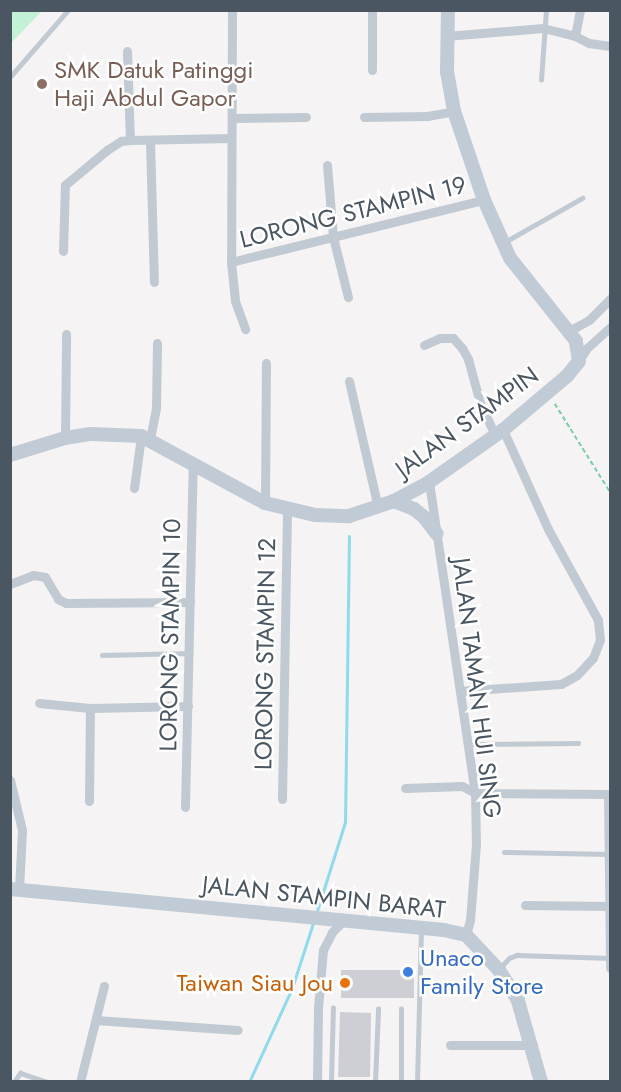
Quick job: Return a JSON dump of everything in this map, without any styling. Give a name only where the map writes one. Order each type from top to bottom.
[{"type":"street","points":[[232,10],[231,262],[235,301],[245,330]]},
{"type":"street","points":[[372,10],[372,70]]},
{"type":"street","points":[[448,10],[447,72],[454,111],[484,200],[502,244],[523,276],[576,341],[579,361]]},
{"type":"street","points":[[575,36],[580,10]]},
{"type":"street","points":[[446,36],[543,28],[575,36],[589,44],[610,46]]},
{"type":"street","points":[[127,51],[130,140]]},
{"type":"street","points":[[364,117],[427,116],[454,111]]},
{"type":"street","points":[[232,118],[306,117]]},
{"type":"street","points":[[63,251],[65,185],[107,150],[121,141],[130,140],[231,138]]},
{"type":"street","points":[[150,141],[154,282]]},
{"type":"street","points":[[327,165],[333,237],[348,297]]},
{"type":"street","name":"LORONG STAMPIN 19","points":[[231,262],[484,200]]},
{"type":"street","points":[[569,331],[590,320],[610,299]]},
{"type":"street","points":[[579,361],[587,348],[610,327]]},
{"type":"street","points":[[65,438],[66,334]]},
{"type":"street","points":[[424,345],[440,338],[453,338],[462,348],[499,433],[598,620],[600,640],[593,658],[577,675],[561,684],[460,691]]},
{"type":"street","points":[[134,488],[145,437],[156,407],[157,343]]},
{"type":"street","name":"JALAN STAMPIN","points":[[10,454],[65,438],[118,433],[145,437],[265,503],[287,510],[333,517],[349,516],[378,508],[429,482],[499,433],[567,376],[579,361]]},
{"type":"street","points":[[265,503],[266,363]]},
{"type":"street","points":[[349,381],[378,508]]},
{"type":"street","name":"LORONG STAMPIN 10","points":[[185,807],[194,463]]},
{"type":"street","name":"JALAN TAMAN HUI SING","points":[[429,482],[474,793],[476,844],[470,921],[466,935]]},
{"type":"street","points":[[394,501],[414,509],[424,517],[437,534]]},
{"type":"street","name":"LORONG STAMPIN 12","points":[[282,799],[287,510]]},
{"type":"street","points":[[10,584],[33,574],[45,577],[58,599],[66,603],[189,602]]},
{"type":"street","points":[[39,703],[90,708],[188,706]]},
{"type":"street","points":[[89,801],[90,708]]},
{"type":"street","points":[[10,780],[22,830],[15,890]]},
{"type":"street","points":[[405,788],[462,786],[474,793],[609,794],[610,968]]},
{"type":"street","name":"JALAN STAMPIN BARAT","points":[[15,890],[344,920],[466,935],[499,970],[518,1001],[533,1044],[541,1082]]},
{"type":"street","points":[[525,905],[609,906]]},
{"type":"street","points":[[317,1082],[320,968],[327,941],[344,920]]},
{"type":"street","points":[[80,1082],[104,986]]},
{"type":"street","points":[[96,1020],[238,1030]]},
{"type":"street","points":[[450,1045],[533,1044]]},
{"type":"lane","points":[[10,77],[68,10]]},
{"type":"lane","points":[[541,80],[546,10]]},
{"type":"lane","points":[[502,244],[582,198]]},
{"type":"lane","points":[[102,655],[189,653]]},
{"type":"lane","points":[[468,744],[578,743]]},
{"type":"lane","points":[[504,852],[608,854]]},
{"type":"lane","points":[[417,1082],[421,928]]},
{"type":"lane","points":[[499,970],[509,958],[517,955],[610,958]]},
{"type":"lane","points":[[332,1082],[333,1008]]},
{"type":"lane","points":[[375,1082],[378,1009]]},
{"type":"lane","points":[[401,1009],[401,1082]]},
{"type":"lane","points":[[14,1082],[20,1073],[48,1082]]},
{"type":"path","points":[[548,392],[610,492]]},
{"type":"green space","points":[[10,11],[42,11],[11,43]]},
{"type":"building","points":[[341,970],[414,970],[414,998],[341,998]]},
{"type":"building","points":[[340,1012],[371,1013],[370,1077],[338,1077]]},
{"type":"waterway","points":[[316,914],[345,822],[349,536]]},
{"type":"waterway","points":[[249,1082],[292,988],[314,920]]},
{"type":"place","name":"SMK Datuk Patinggi Haji Abdul Gapor","points":[[42,84]]},
{"type":"place","name":"Unaco Family Store","points":[[408,972]]},
{"type":"place","name":"Taiwan Siau Jou","points":[[345,983]]}]
